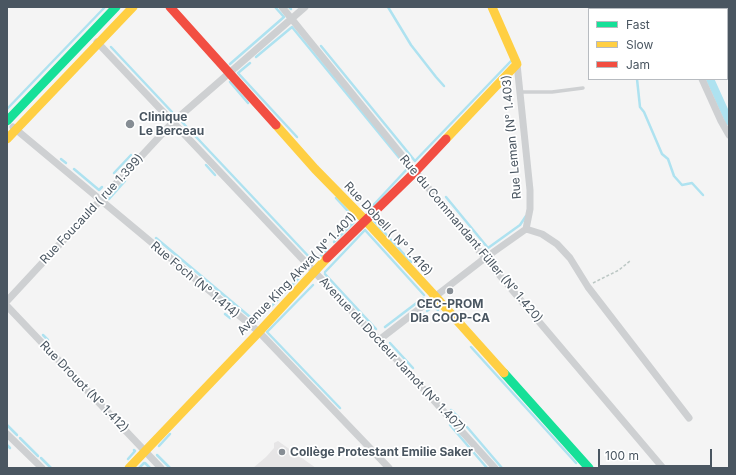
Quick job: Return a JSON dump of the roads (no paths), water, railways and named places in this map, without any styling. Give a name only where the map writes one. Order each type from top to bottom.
[{"type":"street","points":[[7,121],[116,7]]},
{"type":"street","points":[[7,139],[133,7]]},
{"type":"street","name":"Rue Dobell ( N° 1.416)","points":[[170,7],[315,169],[365,220],[435,296],[589,468]]},
{"type":"street","name":"Rue du Commandant Füller (N° 1.420)","points":[[282,7],[485,258],[663,468]]},
{"type":"street","name":"Rue Foucauld ( rue 1.399)","points":[[7,301],[173,122],[305,7]]},
{"type":"street","name":"Rue Leman (N° 1.403)","points":[[492,7],[517,64],[530,190],[530,209],[526,229]]},
{"type":"street","name":"Avenue du Docteur Jamot (N° 1.407)","points":[[90,34],[379,340],[495,468]]},
{"type":"street","name":"Avenue King Akwa( N° 1.401)","points":[[129,468],[314,271],[415,172],[517,64]]},
{"type":"street","points":[[702,80],[729,135]]},
{"type":"street","name":"Rue Foch (N° 1.414)","points":[[7,121],[258,332],[389,468]]},
{"type":"street","points":[[379,340],[485,258],[526,229],[542,234],[557,244],[570,258],[588,287],[689,418]]},
{"type":"street","name":"Rue Drouot (N° 1.412)","points":[[7,306],[161,468]]},
{"type":"street","points":[[7,434],[42,468]]},
{"type":"lane","points":[[520,92],[552,92],[583,88]]},
{"type":"waterway","points":[[7,109],[105,7]]},
{"type":"waterway","points":[[230,64],[284,17],[275,7]]},
{"type":"waterway","points":[[388,7],[411,45],[444,86]]},
{"type":"waterway","points":[[256,57],[292,27],[401,160]]},
{"type":"waterway","points":[[321,46],[415,161],[511,61]]},
{"type":"waterway","points":[[111,47],[172,112]]},
{"type":"waterway","points":[[250,63],[238,73],[297,137]]},
{"type":"waterway","points":[[637,80],[640,107],[644,112],[662,154],[668,159],[674,176],[682,185],[692,183],[703,195]]},
{"type":"waterway","points":[[710,80],[729,121]]},
{"type":"waterway","points":[[230,82],[248,103]]},
{"type":"waterway","points":[[182,122],[312,260]]},
{"type":"waterway","points":[[114,173],[131,155]]},
{"type":"waterway","points":[[61,159],[66,163]]},
{"type":"waterway","points":[[206,165],[215,175]]},
{"type":"waterway","points":[[367,212],[408,168],[407,167]]},
{"type":"waterway","points":[[74,169],[99,190],[102,187]]},
{"type":"waterway","points":[[109,199],[125,181]]},
{"type":"waterway","points":[[446,197],[488,248],[520,225],[526,216]]},
{"type":"waterway","points":[[334,242],[356,220],[336,198]]},
{"type":"waterway","points":[[374,219],[374,221],[411,262]]},
{"type":"waterway","points":[[325,272],[365,230],[424,295]]},
{"type":"waterway","points":[[156,238],[256,322],[299,278]]},
{"type":"waterway","points":[[319,258],[328,249]]},
{"type":"waterway","points":[[325,274],[376,329]]},
{"type":"waterway","points":[[313,285],[267,332],[340,408]]},
{"type":"waterway","points":[[385,327],[423,298]]},
{"type":"waterway","points":[[427,311],[434,306],[438,310]]},
{"type":"waterway","points":[[225,314],[230,318]]},
{"type":"waterway","points":[[415,321],[424,314]]},
{"type":"waterway","points":[[43,335],[48,340]]},
{"type":"waterway","points":[[390,343],[413,368]]},
{"type":"waterway","points":[[471,347],[576,463]]},
{"type":"waterway","points":[[451,410],[459,418]]},
{"type":"waterway","points":[[7,425],[17,435]]},
{"type":"waterway","points":[[450,425],[487,468]]},
{"type":"waterway","points":[[467,427],[502,468]]},
{"type":"waterway","points":[[159,446],[170,434]]},
{"type":"waterway","points":[[20,438],[38,456]]},
{"type":"waterway","points":[[7,445],[10,448]]},
{"type":"waterway","points":[[128,459],[135,451],[134,450]]},
{"type":"waterway","points":[[157,455],[170,468]]},
{"type":"waterway","points":[[41,458],[51,468]]},
{"type":"waterway","points":[[139,468],[144,463]]},
{"type":"waterway","points":[[145,463],[150,468]]},
{"type":"place","name":"Clinique Le Berceau","points":[[130,124]]},
{"type":"place","name":"CEC-PROM Dla COOP-CA","points":[[450,291]]},
{"type":"place","name":"Collège Protestant Emilie Saker","points":[[282,452]]}]
